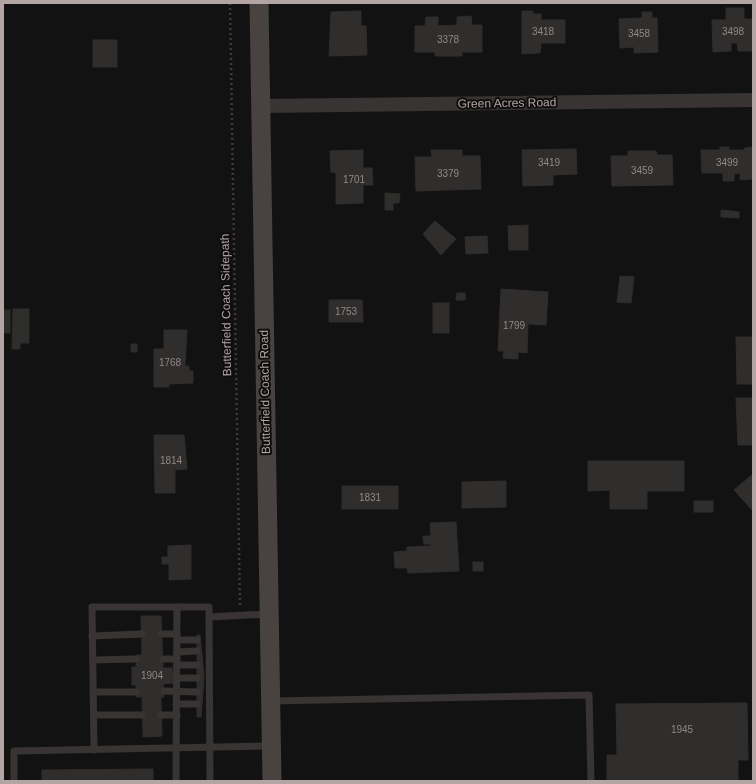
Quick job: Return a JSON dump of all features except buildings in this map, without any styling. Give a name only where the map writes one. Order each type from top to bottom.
[{"type":"main road","name":"Butterfield Coach Road","points":[[259,3],[272,781]]},
{"type":"street","name":"Green Acres Road","points":[[261,106],[753,100]]},
{"type":"lane","points":[[94,750],[92,607],[209,607],[209,640],[202,651],[202,704],[209,748],[210,781]]},
{"type":"lane","points":[[176,781],[177,607]]},
{"type":"lane","points":[[209,617],[269,614]]},
{"type":"lane","points":[[92,636],[142,634]]},
{"type":"lane","points":[[161,634],[199,640],[209,640]]},
{"type":"lane","points":[[177,659],[202,651]]},
{"type":"lane","points":[[93,660],[136,659]]},
{"type":"lane","points":[[163,659],[177,659],[203,665]]},
{"type":"lane","points":[[176,678],[203,678]]},
{"type":"lane","points":[[93,692],[136,692]]},
{"type":"lane","points":[[164,692],[203,692]]},
{"type":"lane","points":[[271,701],[589,695],[591,781]]},
{"type":"lane","points":[[176,704],[202,704]]},
{"type":"lane","points":[[94,715],[142,715]]},
{"type":"lane","points":[[161,715],[177,715]]},
{"type":"lane","points":[[14,781],[14,751],[272,746]]},
{"type":"path","name":"Butterfield Coach Sidepath","points":[[230,3],[240,606]]}]
